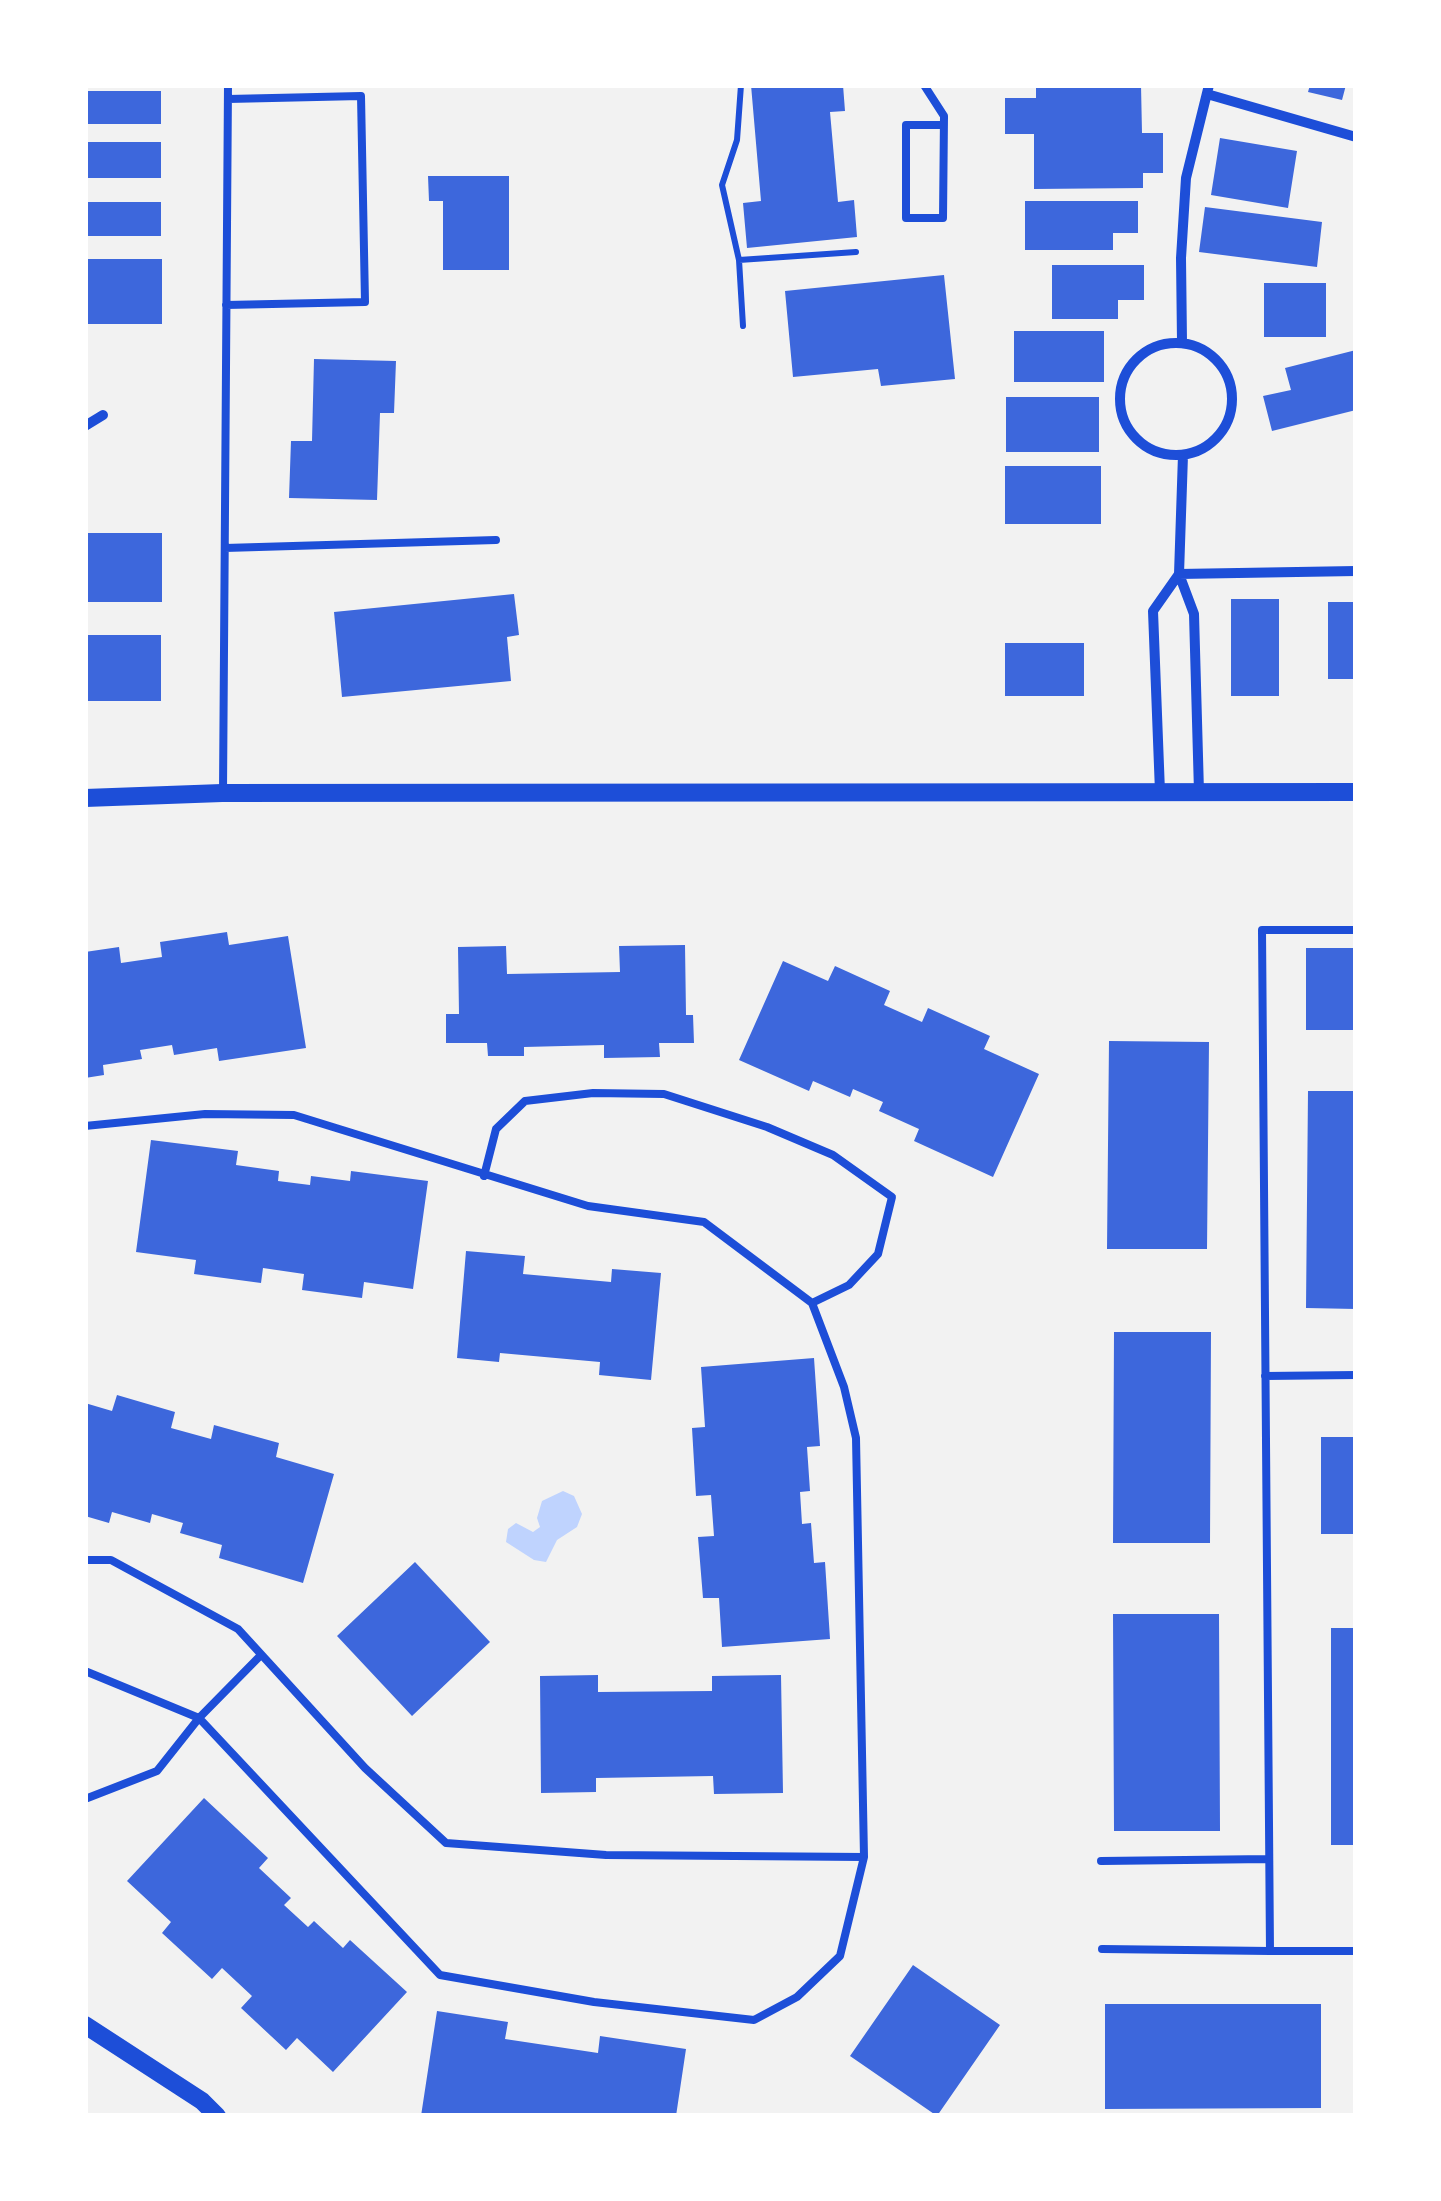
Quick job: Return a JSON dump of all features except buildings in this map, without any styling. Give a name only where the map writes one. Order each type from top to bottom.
[{"type":"street","points":[[1182,342],[1181,258],[1186,178],[1208,90],[1356,137]]},
{"type":"street","points":[[1182,342],[1211,354],[1222,366],[1232,396],[1227,423],[1219,435],[1209,445],[1183,455],[1150,449],[1136,438],[1120,408],[1120,390],[1135,360],[1165,343],[1182,342]]},
{"type":"street","points":[[85,426],[103,415]]},
{"type":"street","points":[[1183,455],[1179,574],[1194,614],[1199,792]]},
{"type":"street","points":[[1179,574],[1356,571]]},
{"type":"street","points":[[1160,792],[1152,611],[1179,574]]},
{"type":"street","points":[[85,798],[222,793],[1356,792]]},
{"type":"street","points":[[85,2025],[202,2101],[217,2116]]},
{"type":"lane","points":[[222,793],[228,85]]},
{"type":"lane","points":[[924,85],[944,116],[944,125],[944,218],[906,218],[906,125],[944,125]]},
{"type":"lane","points":[[226,305],[365,302],[361,96],[228,99]]},
{"type":"lane","points":[[224,548],[496,540]]},
{"type":"lane","points":[[1270,1951],[1262,930],[1356,930]]},
{"type":"lane","points":[[484,1176],[496,1129],[526,1102],[592,1093],[664,1094],[766,1126],[833,1155],[892,1197],[878,1254],[848,1285],[812,1303]]},
{"type":"lane","points":[[85,1126],[205,1114],[294,1115],[588,1206],[704,1222],[812,1303],[844,1387],[856,1438],[864,1857],[840,1956],[797,1996],[754,2020],[594,2002],[440,1976],[198,1718],[85,1671]]},
{"type":"lane","points":[[1266,1376],[1356,1375]]},
{"type":"lane","points":[[85,1560],[111,1560],[238,1630],[365,1768],[446,1843],[606,1855],[864,1857]]},
{"type":"lane","points":[[85,1800],[157,1772],[198,1718],[261,1654]]},
{"type":"lane","points":[[1101,1861],[1269,1859]]},
{"type":"lane","points":[[1102,1950],[1356,1951]]},
{"type":"path","points":[[741,85],[739,127],[722,185],[740,260],[743,326]]},
{"type":"path","points":[[740,260],[856,252]]},
{"type":"water","points":[[563,1491],[574,1496],[582,1514],[577,1527],[557,1540],[546,1562],[534,1560],[506,1542],[508,1529],[516,1523],[533,1532],[540,1527],[537,1518],[542,1501]]}]
